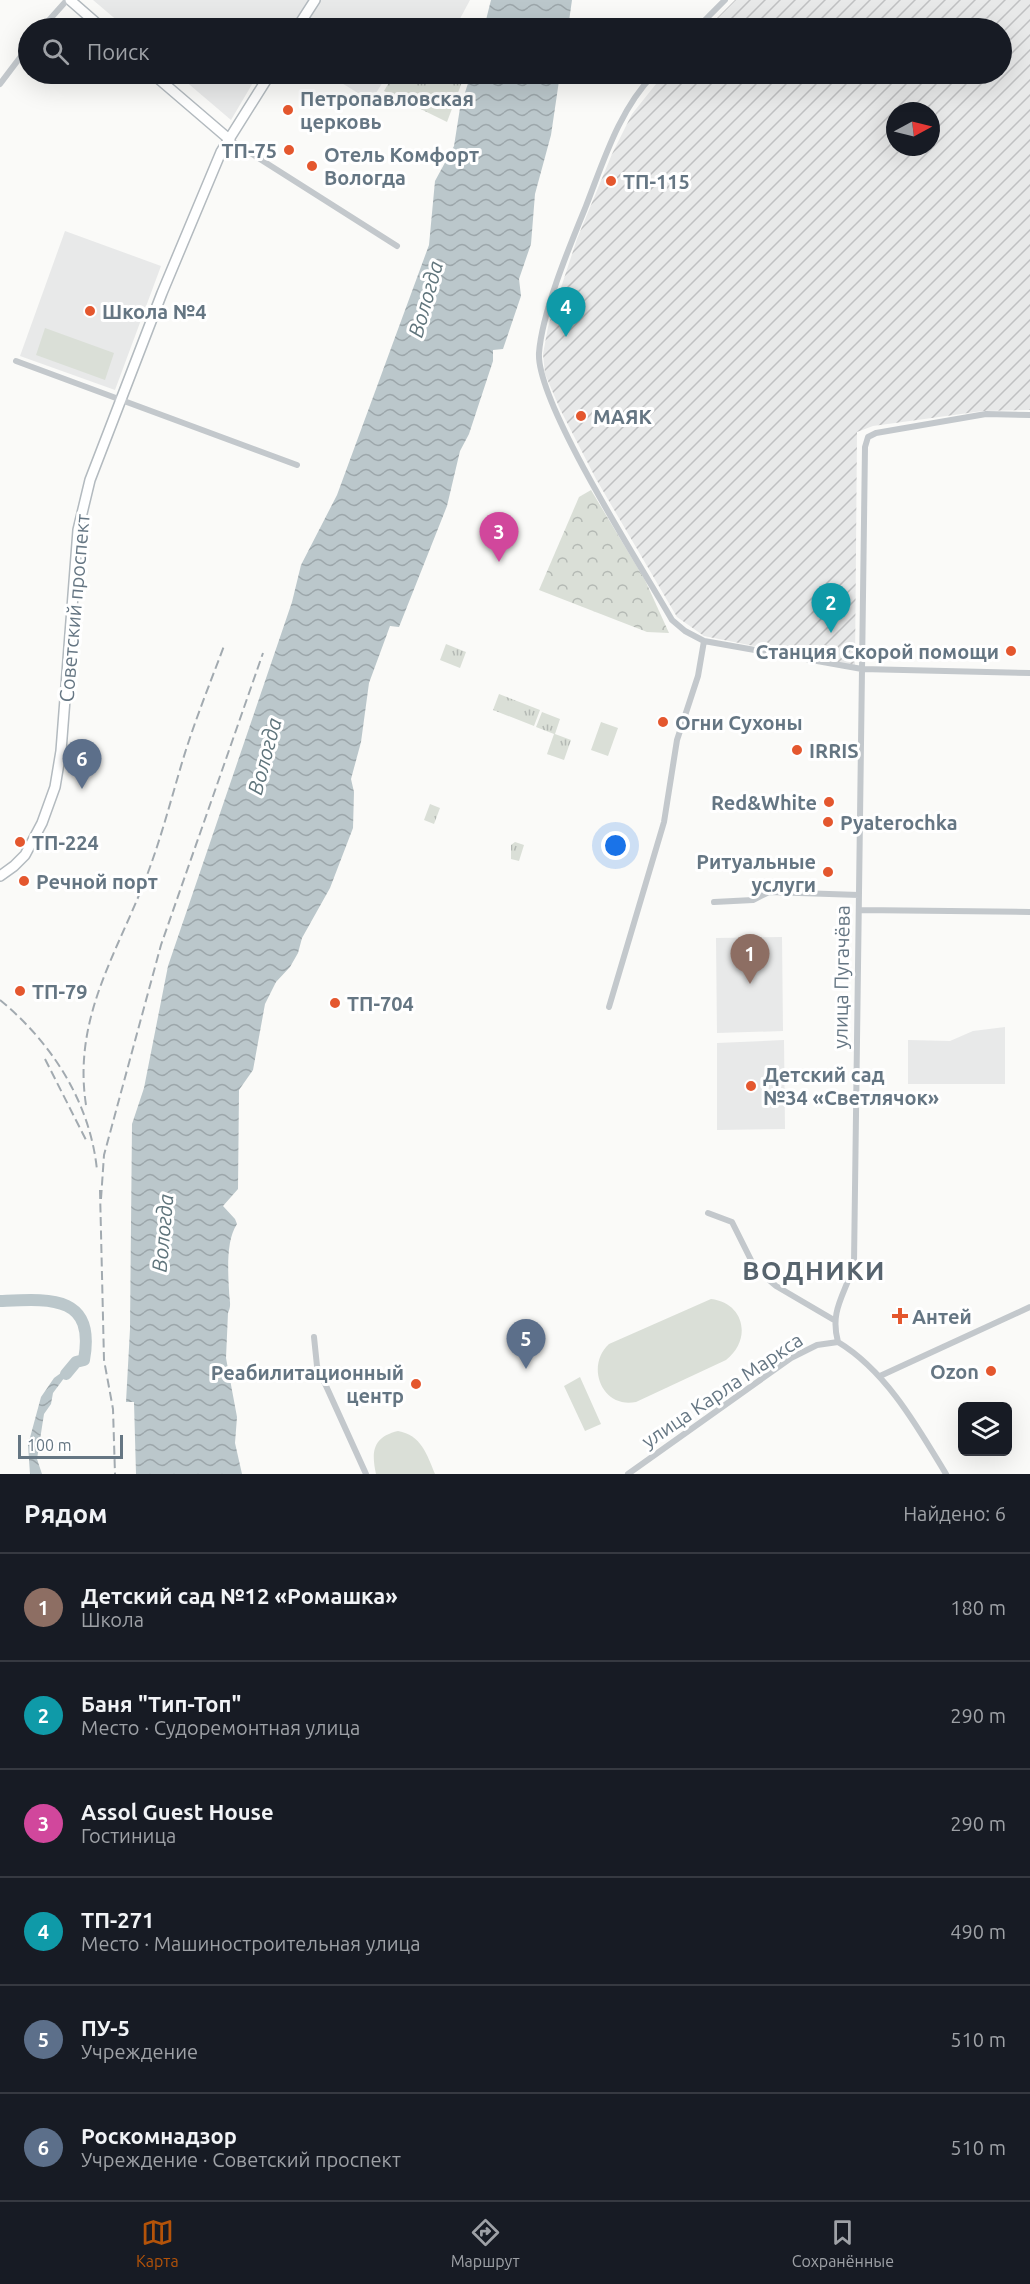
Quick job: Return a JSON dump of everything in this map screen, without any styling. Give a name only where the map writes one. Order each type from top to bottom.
[{"type":"street","points":[[51,18],[68,0],[90,18]]},
{"type":"street","points":[[303,18],[315,0]]},
{"type":"street","points":[[707,18],[725,0]]},
{"type":"street","points":[[0,84],[18,60]]},
{"type":"street","points":[[165,84],[230,140],[397,246]]},
{"type":"street","name":"Советский проспект","points":[[0,876],[25,855],[42,823],[55,787],[62,744],[78,530],[90,480],[162,293],[221,152],[264,84]]},
{"type":"street","points":[[645,84],[625,112],[573,238],[543,327],[539,354],[542,376],[556,411],[592,481],[672,620],[685,631],[704,641],[862,669],[1030,674]]},
{"type":"street","points":[[16,361],[297,465]]},
{"type":"street","name":"улица Пугачёва","points":[[838,1342],[834,1320],[836,1306],[849,1280],[854,1263],[865,447],[868,437],[876,433],[986,414],[1030,415]]},
{"type":"street","points":[[609,1007],[664,822],[677,740],[698,675],[704,641]]},
{"type":"street","points":[[714,902],[753,900],[769,892],[859,895]]},
{"type":"street","points":[[859,910],[1030,912]]},
{"type":"street","points":[[708,1213],[732,1222],[755,1268],[769,1280],[834,1320]]},
{"type":"street","points":[[880,1376],[1030,1307]]},
{"type":"street","points":[[314,1337],[317,1366],[366,1474]]},
{"type":"street","points":[[838,1342],[857,1354],[880,1376],[946,1474]]},
{"type":"street","name":"улица Карла Маркса","points":[[628,1474],[791,1358],[817,1345],[838,1342]]},
{"type":"shaded area","points":[[93,0],[470,0],[460,18],[114,18]]},
{"type":"shaded area","points":[[735,0],[1030,0],[1030,410],[983,411],[873,426],[857,432],[855,666],[704,636],[677,617],[596,479],[560,409],[545,374],[543,354],[548,327],[577,239],[612,154],[632,114],[656,84],[1012,84],[1012,18],[717,18]]},
{"type":"shaded area","points":[[189,84],[252,84],[231,120]]},
{"type":"shaded area","points":[[343,84],[382,84],[371,101]]},
{"type":"shaded area","name":"Школа №4","points":[[65,231],[161,266],[115,390],[20,356]]},
{"type":"shaded area","points":[[782,937],[783,1031],[717,1033],[716,938]]},
{"type":"shaded area","points":[[1005,1027],[1005,1084],[908,1084],[908,1040],[950,1041],[973,1031]]},
{"type":"shaded area","name":"Детский сад №34 «Светлячок»","points":[[784,1040],[785,1129],[717,1130],[717,1043]]},
{"type":"green space","points":[[388,84],[461,84],[447,122],[384,91]]},
{"type":"green space","points":[[45,328],[114,353],[105,380],[36,355]]},
{"type":"green space","points":[[591,490],[645,580],[669,633],[647,632],[539,590],[579,497]]},
{"type":"green space","points":[[446,644],[466,652],[460,668],[440,660]]},
{"type":"green space","points":[[499,694],[540,710],[534,726],[493,710]]},
{"type":"green space","points":[[542,712],[560,719],[555,734],[571,740],[564,760],[547,754],[554,734],[536,727]]},
{"type":"green space","points":[[601,722],[618,728],[608,756],[591,750]]},
{"type":"green space","points":[[430,804],[440,808],[434,824],[424,820]]},
{"type":"green space","points":[[515,842],[524,845],[519,861],[511,859],[511,845]]},
{"type":"green space","points":[[711,1299],[731,1307],[738,1315],[741,1324],[742,1333],[739,1343],[726,1360],[636,1402],[614,1399],[606,1393],[598,1374],[598,1363],[609,1344]]},
{"type":"green space","points":[[580,1377],[601,1424],[585,1431],[564,1386]]},
{"type":"green space","points":[[398,1431],[418,1441],[435,1474],[376,1474],[374,1452],[376,1446],[383,1437]]},
{"type":"water","points":[[491,0],[572,0],[569,18],[486,18]]},
{"type":"water","name":"Вологда","points":[[468,84],[559,84],[551,135],[535,194],[531,244],[519,279],[521,296],[503,349],[493,350],[493,361],[469,434],[460,451],[447,506],[399,627],[390,626],[369,683],[361,742],[351,779],[354,792],[353,828],[330,888],[302,938],[298,953],[290,967],[276,982],[265,1004],[253,1070],[239,1090],[238,1189],[223,1206],[237,1224],[231,1238],[228,1256],[230,1305],[226,1358],[237,1417],[235,1443],[242,1474],[136,1474],[134,1402],[126,1402],[130,1329],[132,1124],[144,1088],[168,966],[292,602],[301,565],[337,495],[429,245],[435,181],[454,146],[460,108]]},
{"type":"water","points":[[76,1362],[53,1393],[51,1404],[44,1414],[37,1459],[42,1474],[30,1474],[28,1445],[41,1397],[54,1378]]},
{"type":"waterway","points":[[0,1301],[51,1301],[65,1305],[76,1312],[83,1323],[86,1338],[84,1360],[76,1362],[66,1374]]},
{"type":"railway","points":[[86,1105],[84,1072],[86,1041],[92,1011],[113,954],[150,867],[191,736],[224,646]]},
{"type":"railway","points":[[101,1199],[104,1155],[161,945],[263,653]]},
{"type":"railway","points":[[0,1000],[36,1035],[65,1076],[86,1121],[97,1170]]},
{"type":"railway","points":[[45,1059],[86,1140]]},
{"type":"railway","points":[[100,1190],[104,1360],[113,1409],[115,1474]]},
{"type":"place","name":"Петропавловская церковь","points":[[288,110]]},
{"type":"place","name":"ТП-75","points":[[289,150]]},
{"type":"place","name":"Отель Комфорт Вологда","points":[[312,166]]},
{"type":"place","name":"ТП-115","points":[[611,181]]},
{"type":"place","name":"Школа №4","points":[[90,311]]},
{"type":"place","name":"ТП-271","points":[[566,337]]},
{"type":"place","name":"МАЯК","points":[[581,416]]},
{"type":"place","name":"Assol Guest House","points":[[499,562]]},
{"type":"place","name":"Баня \"Тип-Топ\"","points":[[831,633]]},
{"type":"place","name":"Станция Скорой помощи","points":[[1011,651]]},
{"type":"place","name":"Огни Сухоны","points":[[663,722]]},
{"type":"place","name":"IRRIS","points":[[797,750]]},
{"type":"place","name":"Роскомнадзор","points":[[82,789]]},
{"type":"place","name":"Red&White","points":[[829,802]]},
{"type":"place","name":"Pyaterochka","points":[[828,822]]},
{"type":"place","name":"ТП-224","points":[[20,842]]},
{"type":"place","name":"Ритуальные услуги","points":[[828,872]]},
{"type":"place","name":"Речной порт","points":[[24,881]]},
{"type":"place","name":"Детский сад №12 «Ромашка»","points":[[750,984]]},
{"type":"place","name":"ТП-79","points":[[20,991]]},
{"type":"place","name":"ТП-704","points":[[335,1003]]},
{"type":"place","name":"Детский сад №34 «Светлячок»","points":[[751,1086]]},
{"type":"place","name":"Антей","points":[[900,1316]]},
{"type":"place","name":"ПУ-5","points":[[526,1369]]},
{"type":"place","name":"Ozon","points":[[991,1371]]},
{"type":"place","name":"Реабилитационный центр","points":[[416,1384]]},
{"type":"district","name":"ВОДНИКИ","points":[[814,1270]]}]
